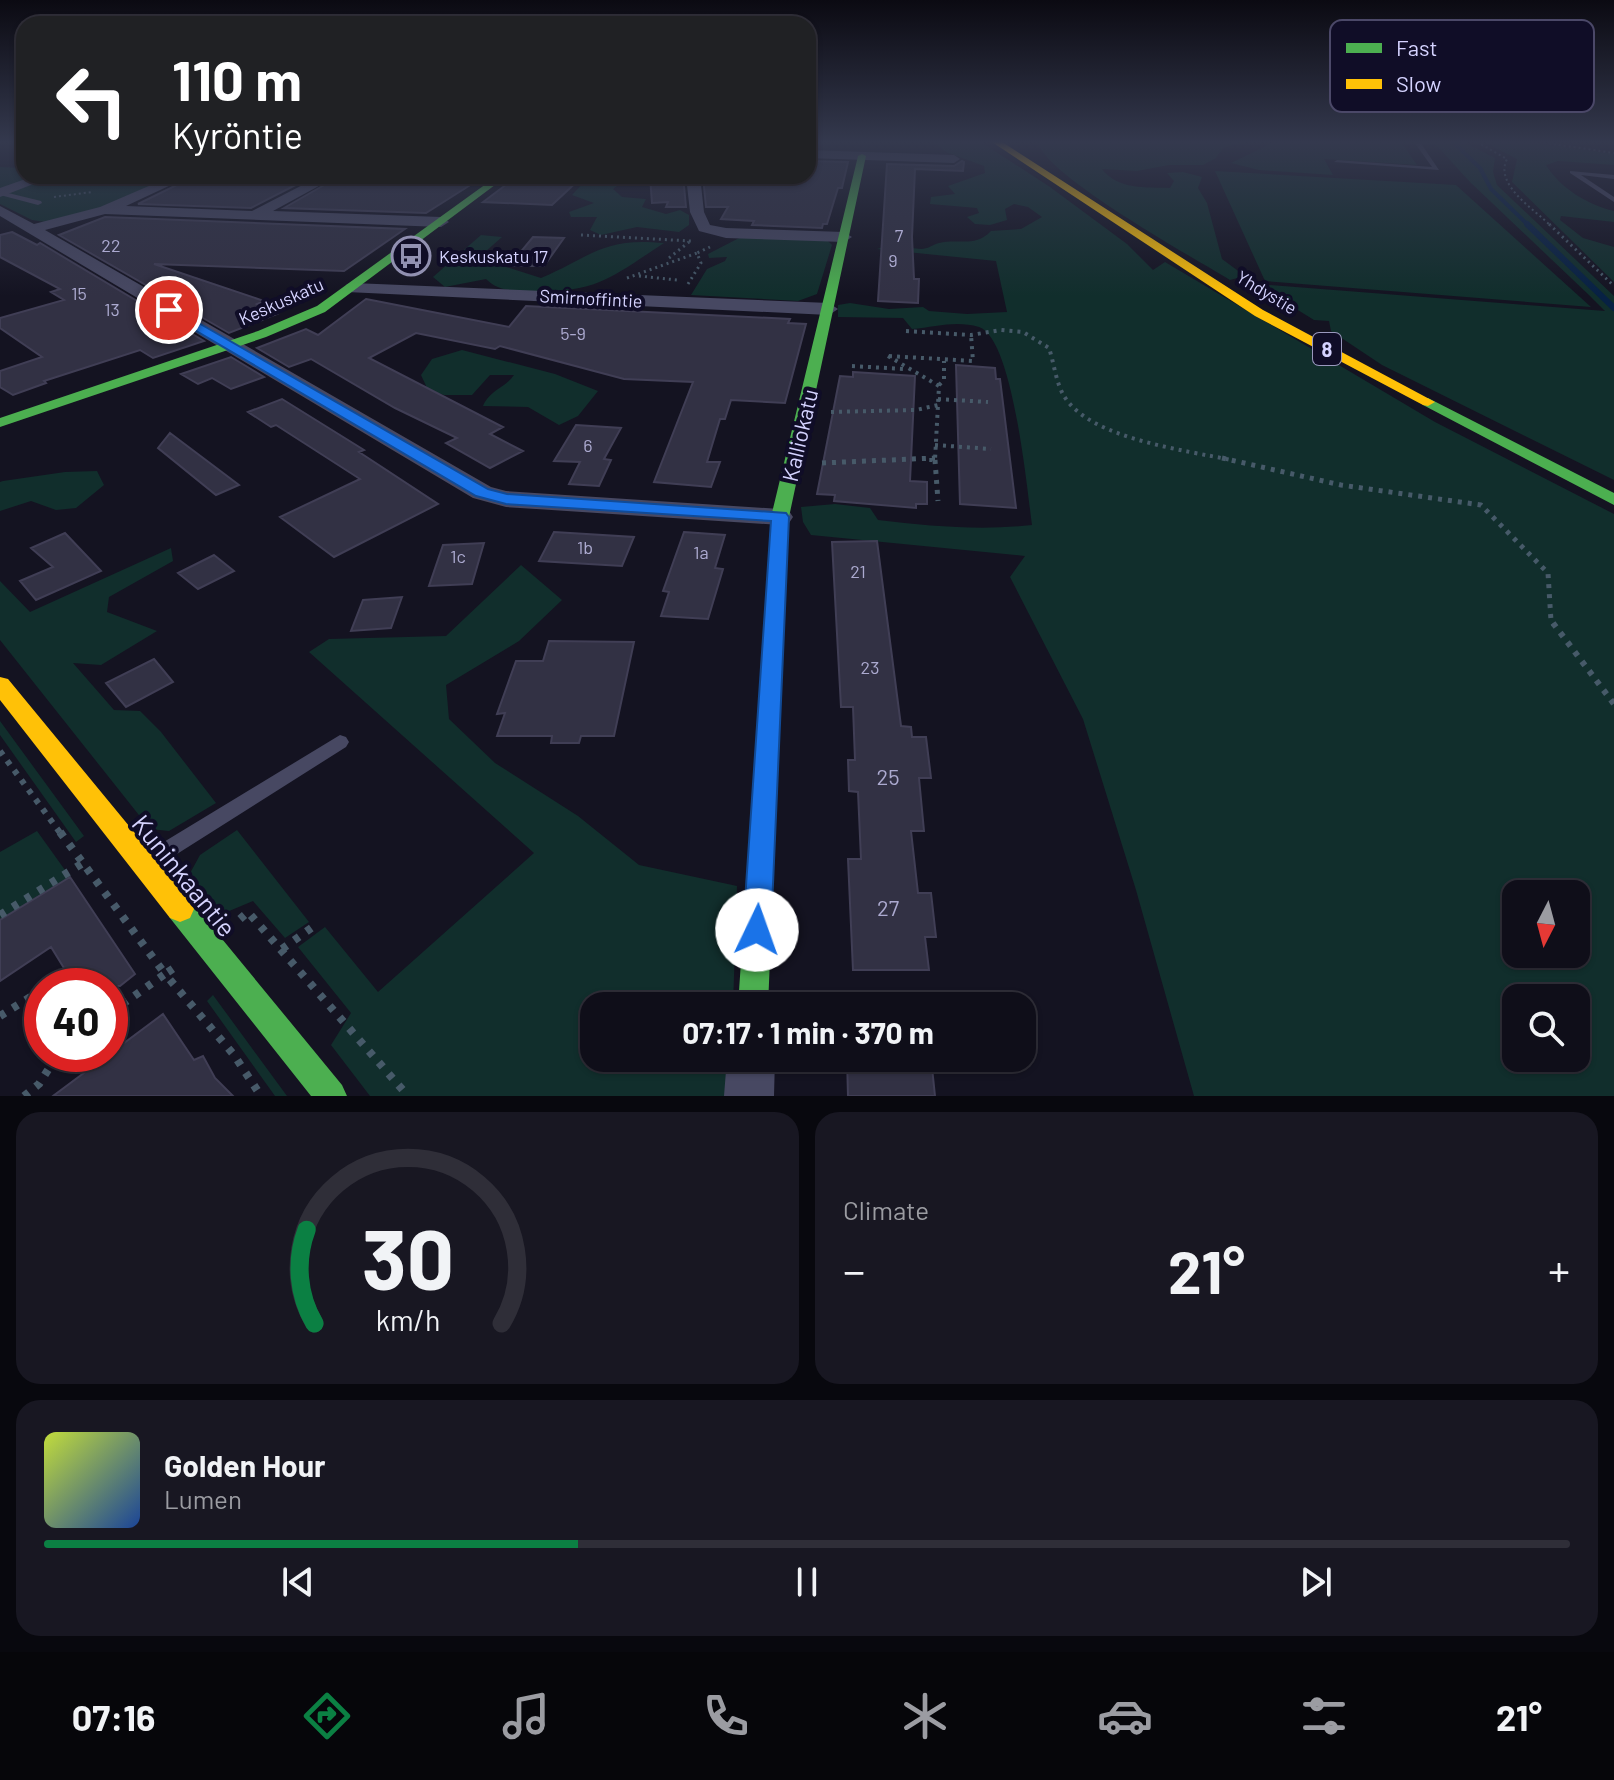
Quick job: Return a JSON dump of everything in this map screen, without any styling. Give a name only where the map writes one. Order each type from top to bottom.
[{"type":"main road","name":"Keskuskatu","points":[[0,423],[295,321],[353,288],[480,193]]},
{"type":"main road","name":"Kalliokatu","points":[[754,992],[780,517],[854,193]]},
{"type":"main road","name":"Yhdystie","points":[[1074,193],[1259,313],[1614,500]]},
{"type":"main road","name":"Kuninkaantie","points":[[0,685],[331,1096]]},
{"type":"street","points":[[35,228],[105,210],[144,193]]},
{"type":"street","points":[[256,215],[297,193]]},
{"type":"street","points":[[695,193],[697,212],[704,228],[726,233],[844,237]]},
{"type":"street","points":[[0,210],[482,493],[506,499],[780,517]]},
{"type":"street","points":[[105,210],[441,222]]},
{"type":"street","name":"Smirnoffintie","points":[[353,288],[829,309]]},
{"type":"street","points":[[749,1096],[750,1072]]},
{"type":"lane","points":[[1,193],[38,203]]},
{"type":"lane","points":[[144,865],[340,742]]},
{"type":"path","points":[[1518,193],[1614,286]]},
{"type":"path","points":[[578,298],[665,261],[704,228]]},
{"type":"path","points":[[581,235],[716,244],[697,253],[665,261]]},
{"type":"path","points":[[678,302],[701,263],[697,253]]},
{"type":"path","points":[[637,275],[690,281]]},
{"type":"path","points":[[906,331],[971,335],[1001,330],[1023,332],[1049,348],[1064,396],[1087,421],[1146,441],[1341,485],[1481,505],[1548,573],[1551,621],[1614,704]]},
{"type":"path","points":[[905,369],[888,356],[973,361],[971,335]]},
{"type":"path","points":[[938,501],[935,445],[944,361]]},
{"type":"path","points":[[852,366],[905,369],[933,379],[939,386]]},
{"type":"path","points":[[805,411],[857,413],[916,410],[938,402],[988,402]]},
{"type":"path","points":[[935,445],[991,449]]},
{"type":"path","points":[[793,464],[935,460]]},
{"type":"path","points":[[0,915],[83,863]]},
{"type":"path","points":[[282,949],[317,924]]},
{"type":"path","points":[[128,1000],[165,974],[234,1055],[261,1096]]},
{"type":"path","points":[[0,1016],[24,1001]]},
{"type":"path","points":[[24,1096],[39,1084],[47,1072]]},
{"type":"green space","points":[[0,193],[136,193],[96,210],[45,222],[32,220],[0,204]]},
{"type":"green space","points":[[618,193],[622,197],[646,199],[642,207],[666,214],[680,210],[689,215],[689,225],[679,232],[637,227],[601,235],[590,230],[597,217],[571,217],[569,212],[594,203],[572,195]]},
{"type":"green space","points":[[954,193],[1058,193],[1127,244],[1153,270],[1165,262],[1435,422],[1614,514],[1614,1096],[1194,1096],[1136,890],[1083,719],[1010,577],[1025,556],[811,535],[803,522],[801,507],[835,504],[870,508],[878,520],[974,528],[1032,525],[1016,417],[1001,358],[991,337],[979,327],[971,325],[912,329],[903,318],[838,317],[838,305],[850,303],[889,309],[923,307],[929,311],[967,314],[1007,312],[996,261],[877,249],[923,249],[939,243],[973,241],[991,231],[1021,229],[1042,217],[1028,207],[1014,204],[1005,209],[1007,220],[990,225],[975,224],[967,217],[979,213],[977,208],[930,204],[931,197]]},
{"type":"green space","points":[[1090,193],[1201,193],[1207,203],[1222,259],[1245,276],[1230,280]]},
{"type":"green space","points":[[1225,193],[1465,193],[1591,307],[1265,281]]},
{"type":"green space","points":[[1482,193],[1506,193],[1614,296],[1614,480],[1382,365],[1331,331],[1329,321],[1314,320],[1256,284],[1605,311]]},
{"type":"green space","points":[[1523,193],[1575,193],[1594,205],[1614,211],[1614,222],[1561,216],[1560,220],[1583,238],[1614,247],[1614,282]]},
{"type":"green space","points":[[481,235],[502,237],[485,252],[509,255],[503,266],[541,278],[612,246],[664,243],[600,282],[569,290],[509,290],[495,286],[486,279],[445,287],[433,277]]},
{"type":"green space","points":[[741,237],[828,241],[832,245],[817,294],[798,301],[691,295],[707,269],[725,261],[727,257],[709,258],[708,254]]},
{"type":"green space","points":[[462,350],[555,374],[598,391],[578,416],[559,425],[528,407],[483,406],[514,375],[490,375],[472,395],[444,395],[428,390],[421,375],[432,359]]},
{"type":"green space","points":[[97,471],[104,485],[76,508],[56,510],[31,501],[0,511],[0,482],[65,472]]},
{"type":"green space","points":[[171,548],[173,561],[109,597],[107,612],[157,631],[101,665],[73,663],[114,710],[140,711],[161,732],[216,803],[169,831],[150,829],[0,640],[0,581],[30,612]]},
{"type":"green space","points":[[521,565],[562,600],[519,641],[446,685],[449,719],[495,763],[578,816],[639,865],[737,886],[733,992],[580,992],[580,1072],[731,1072],[730,1096],[370,1096],[331,1045],[351,1013],[298,947],[325,927],[378,992],[534,853],[309,652],[329,639],[446,636]]},
{"type":"green space","points":[[0,721],[84,836],[76,842],[0,735]]},
{"type":"green space","points":[[237,830],[309,922],[285,938],[253,901],[222,914],[188,877],[200,855]]},
{"type":"green space","points":[[37,831],[70,877],[0,920],[0,852]]},
{"type":"green space","points":[[213,995],[287,1096],[275,1096],[207,1001]]},
{"type":"building","points":[[160,193],[280,193],[251,208],[138,204]]},
{"type":"building","points":[[310,193],[457,193],[426,213],[284,208]]},
{"type":"building","points":[[495,193],[565,193],[552,205],[483,202]]},
{"type":"building","points":[[651,193],[685,193],[686,207],[666,207],[668,202],[652,203]]},
{"type":"building","points":[[705,193],[836,193],[827,224],[823,224],[822,228],[752,225],[754,221],[721,219],[728,207],[706,207]]},
{"type":"building","points":[[885,193],[914,193],[912,237],[914,279],[919,279],[918,303],[878,301]]},
{"type":"building","points":[[105,217],[405,229],[344,271],[154,264],[264,301],[257,304],[277,314],[229,333],[59,235]]},
{"type":"building","points":[[12,232],[37,245],[40,243],[204,341],[153,358],[140,350],[44,381],[46,383],[13,395],[0,387],[0,371],[42,357],[0,328],[0,318],[64,300],[51,292],[60,289],[0,257],[0,235]]},
{"type":"building","points":[[533,237],[564,238],[544,266],[509,266]]},
{"type":"building","points":[[366,299],[509,327],[526,306],[790,319],[788,323],[806,324],[785,403],[731,400],[725,419],[720,419],[707,462],[720,462],[711,487],[654,482],[693,382],[624,379],[500,346],[495,349],[416,333],[369,358],[503,427],[490,434],[523,451],[490,468],[446,443],[457,438],[395,408],[311,359],[289,367],[257,348],[306,329],[318,335]]},
{"type":"building","points":[[231,357],[264,377],[231,389],[212,378],[198,384],[181,374]]},
{"type":"building","points":[[956,365],[995,368],[996,379],[1000,379],[1016,508],[960,504]]},
{"type":"building","points":[[853,372],[915,376],[910,481],[927,482],[927,504],[916,504],[916,508],[834,501],[835,495],[817,494],[840,376],[853,377]]},
{"type":"building","points":[[282,399],[364,450],[359,452],[438,504],[334,557],[280,517],[360,479],[276,425],[271,427],[248,412]]},
{"type":"building","points":[[576,425],[621,428],[604,459],[611,460],[599,486],[569,484],[580,462],[554,461]]},
{"type":"building","points":[[170,433],[239,485],[216,495],[158,448]]},
{"type":"building","points":[[554,532],[634,537],[622,566],[539,561]]},
{"type":"building","points":[[684,532],[725,535],[715,568],[723,569],[708,619],[661,616],[669,592],[663,591]]},
{"type":"building","points":[[65,533],[101,571],[36,600],[20,581],[53,567],[31,548]]},
{"type":"building","points":[[877,541],[901,726],[911,727],[912,737],[926,737],[931,778],[919,778],[924,831],[911,831],[918,893],[931,893],[936,937],[925,937],[929,970],[853,970],[848,859],[861,859],[858,792],[849,791],[848,760],[855,760],[853,707],[841,707],[832,542]]},
{"type":"building","points":[[484,543],[472,584],[429,586],[443,545]]},
{"type":"building","points":[[214,555],[234,571],[198,589],[178,573]]},
{"type":"building","points":[[402,597],[391,628],[351,631],[363,600]]},
{"type":"building","points":[[549,641],[634,642],[614,736],[581,736],[579,743],[551,743],[552,736],[497,736],[505,713],[497,714],[516,661],[543,661]]},
{"type":"building","points":[[154,659],[173,682],[126,707],[106,683]]},
{"type":"building","points":[[70,877],[135,974],[128,980],[128,968],[64,968],[51,947],[0,981],[0,920]]},
{"type":"building","points":[[163,1014],[194,1060],[203,1056],[215,1078],[233,1096],[53,1096],[85,1072],[128,1072],[128,1040]]},
{"type":"building","points":[[847,1072],[932,1072],[935,1096],[848,1096]]},
{"type":"waterway","points":[[1495,193],[1529,226]]},
{"type":"waterway","points":[[1527,224],[1614,308]]},
{"type":"traffic: fast","points":[[0,423],[262,334],[321,309],[480,193]]},
{"type":"traffic: fast","points":[[754,992],[780,517],[854,193]]},
{"type":"traffic: fast","points":[[1428,402],[1614,500]]},
{"type":"traffic: fast","points":[[180,909],[331,1096]]},
{"type":"traffic: slow","points":[[1075,193],[1259,313],[1428,402]]},
{"type":"traffic: slow","points":[[0,685],[180,909]]},
{"type":"place","name":"Keskuskatu 17","points":[[411,256]]},
{"type":"route","points":[[169,310],[482,493],[506,499],[780,517],[757,930]]}]
